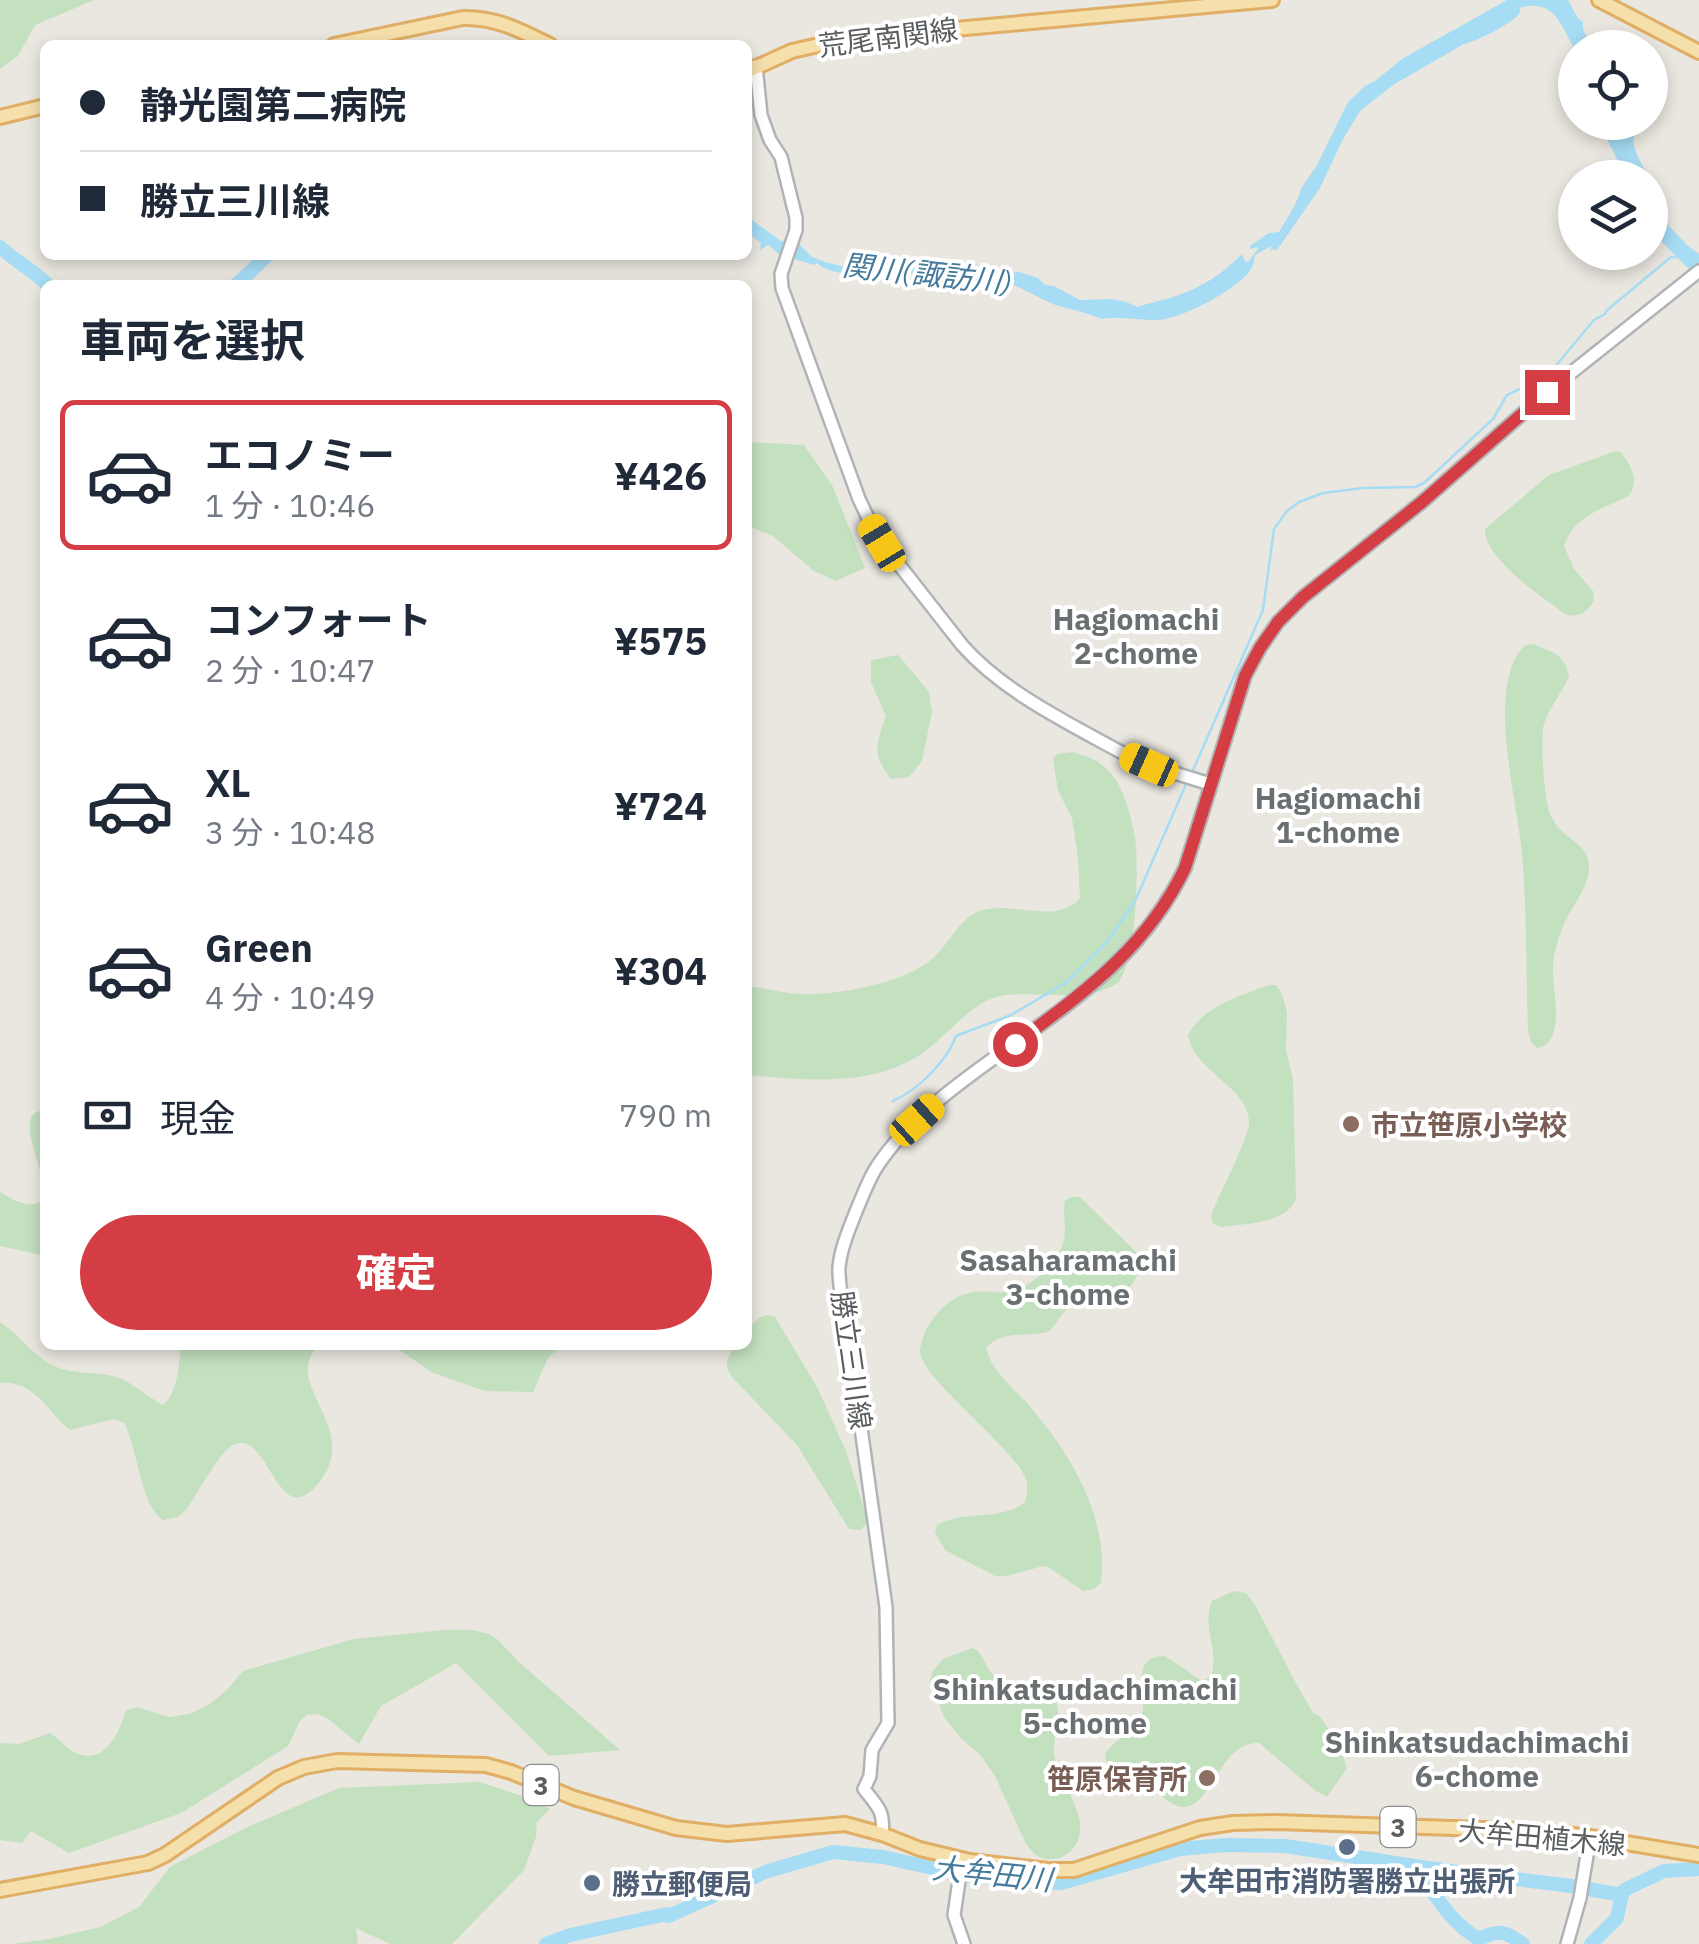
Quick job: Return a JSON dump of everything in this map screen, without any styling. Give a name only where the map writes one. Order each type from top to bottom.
[{"type":"main road","name":"荒尾南関線","points":[[752,68],[792,51],[845,39],[1272,0]]},
{"type":"main road","points":[[1599,0],[1699,52]]},
{"type":"main road","points":[[358,40],[464,18],[496,20],[539,40]]},
{"type":"main road","points":[[752,68],[761,115],[785,170],[796,218],[796,230],[781,274],[782,288],[859,499],[882,543],[962,645],[1000,681],[1128,756],[1210,784]]},
{"type":"main road","points":[[0,117],[40,107]]},
{"type":"main road","name":"勝立三川線","points":[[882,1834],[881,1812],[864,1789],[870,1776],[872,1750],[888,1723],[886,1607],[840,1274],[852,1220],[877,1166],[917,1120],[1068,1004],[1112,967],[1154,922],[1185,868],[1245,676],[1278,622],[1547,392],[1696,274]]},
{"type":"main road","name":"大牟田植木線","points":[[0,1890],[148,1862],[165,1855],[278,1778],[304,1766],[337,1760],[486,1765],[574,1798],[676,1828],[728,1834],[845,1824],[882,1834],[961,1868],[1074,1870],[1185,1832],[1233,1823],[1277,1822],[1540,1832],[1699,1855]]},
{"type":"main road","points":[[1566,1944],[1590,1837]]},
{"type":"main road","points":[[961,1868],[954,1915],[964,1944]]},
{"type":"green space","points":[[0,0],[94,0],[35,25],[18,56],[0,69]]},
{"type":"green space","points":[[752,442],[804,445],[833,487],[865,568],[836,581],[814,571],[773,536],[752,528]]},
{"type":"green space","points":[[1621,452],[1631,469],[1633,486],[1627,497],[1589,515],[1568,536],[1564,546],[1574,569],[1593,591],[1594,601],[1582,614],[1565,614],[1504,565],[1487,541],[1485,529],[1549,475]]},
{"type":"green space","points":[[1533,644],[1561,658],[1569,676],[1544,724],[1545,790],[1552,818],[1583,849],[1589,868],[1555,953],[1556,1014],[1552,1037],[1537,1048],[1528,1031],[1522,854],[1505,715],[1513,664],[1525,645]]},
{"type":"green space","points":[[898,655],[929,692],[932,712],[922,761],[909,777],[891,779],[878,755],[886,716],[871,682],[871,660]]},
{"type":"green space","points":[[1073,752],[1107,769],[1128,807],[1135,837],[1136,891],[1128,959],[1116,984],[1089,994],[996,997],[968,1013],[924,1052],[883,1071],[839,1079],[752,1075],[752,987],[800,994],[869,986],[919,968],[980,911],[1056,911],[1077,902],[1078,858],[1072,818],[1058,791],[1053,759],[1057,754]]},
{"type":"green space","points":[[1276,985],[1282,994],[1287,1012],[1296,1198],[1291,1207],[1275,1218],[1220,1227],[1211,1216],[1244,1141],[1249,1122],[1247,1110],[1200,1059],[1188,1035],[1213,1009]]},
{"type":"green space","points":[[40,1111],[40,1169],[30,1124],[34,1114]]},
{"type":"green space","points":[[0,1192],[28,1204],[40,1202],[40,1255],[0,1246]]},
{"type":"green space","points":[[1080,1197],[1135,1251],[1140,1258],[1138,1274],[1124,1291],[1069,1308],[1048,1332],[1007,1336],[986,1348],[999,1374],[1061,1447],[1093,1512],[1102,1559],[1101,1583],[1083,1591],[1050,1568],[995,1576],[945,1550],[935,1532],[937,1525],[959,1517],[1015,1508],[1025,1502],[1027,1482],[1004,1448],[933,1376],[920,1350],[931,1321],[954,1299],[974,1292],[1012,1291],[1035,1280],[1048,1267],[1062,1246],[1065,1200]]},
{"type":"green space","points":[[775,1317],[817,1387],[846,1451],[866,1515],[866,1524],[860,1530],[849,1529],[797,1445],[727,1368],[732,1350],[752,1350],[752,1326],[757,1319]]},
{"type":"green space","points":[[0,1322],[54,1366],[116,1377],[163,1405],[175,1386],[180,1350],[316,1350],[309,1360],[308,1376],[329,1427],[329,1465],[316,1486],[302,1497],[291,1496],[254,1449],[244,1443],[231,1446],[187,1509],[178,1517],[163,1520],[149,1502],[124,1423],[114,1419],[70,1430],[31,1392],[12,1383],[0,1383]]},
{"type":"green space","points":[[399,1350],[556,1350],[548,1358],[533,1392],[485,1391],[433,1373]]},
{"type":"green space","points":[[1234,1591],[1246,1593],[1255,1605],[1313,1713],[1320,1716],[1340,1748],[1347,1768],[1327,1797],[1259,1743],[1237,1750],[1199,1800],[1186,1807],[1150,1790],[1123,1783],[1109,1769],[1105,1754],[1135,1725],[1142,1712],[1142,1671],[1146,1664],[1165,1656],[1202,1681],[1211,1676],[1209,1610],[1212,1601]]},
{"type":"green space","points":[[472,1630],[497,1639],[620,1750],[549,1756],[456,1663],[381,1706],[359,1744],[327,1718],[307,1715],[288,1746],[181,1813],[69,1853],[31,1831],[22,1843],[0,1840],[0,1743],[19,1744],[50,1733],[76,1753],[95,1755],[110,1744],[126,1711],[136,1707],[169,1717],[190,1714],[210,1704],[243,1671],[354,1639]]},
{"type":"green space","points":[[972,1648],[999,1681],[1044,1689],[1055,1699],[1056,1764],[1080,1823],[1080,1835],[1067,1854],[1053,1859],[1035,1854],[1025,1842],[995,1776],[944,1717],[930,1681],[932,1672],[943,1659]]},
{"type":"green space","points":[[479,1782],[550,1809],[537,1822],[524,1870],[452,1944],[390,1944],[356,1928],[358,1944],[12,1944],[100,1927],[139,1907],[170,1867],[245,1828],[339,1788]]},
{"type":"water","points":[[1507,0],[1568,0],[1583,22],[1583,30],[1564,30],[1543,7],[1521,7],[1518,15],[1501,28],[1464,44],[1393,85],[1360,111],[1320,188],[1277,250],[1271,251],[1271,246],[1255,255],[1245,277],[1208,302],[1166,319],[1102,319],[1051,303],[1003,281],[842,273],[779,254],[768,245],[760,250],[761,243],[752,236],[752,220],[781,241],[798,243],[812,257],[845,267],[944,268],[965,262],[1038,278],[1080,300],[1112,299],[1138,307],[1195,288],[1242,254],[1245,262],[1249,261],[1258,249],[1250,246],[1269,233],[1279,232],[1348,102],[1402,59]]},
{"type":"water","points":[[1634,140],[1640,160],[1618,160],[1608,141]]},
{"type":"water","points":[[1668,225],[1699,254],[1699,279],[1668,248]]},
{"type":"waterway","name":"関川(諏訪川)","points":[[0,247],[42,280]]},
{"type":"waterway","points":[[1191,775],[1263,610],[1274,529],[1287,511],[1323,493],[1415,487],[1424,483],[1493,419],[1507,395],[1541,379],[1594,320],[1671,257],[1681,257]]},
{"type":"waterway","name":"関川(諏訪川)","points":[[241,280],[263,260]]},
{"type":"waterway","points":[[893,1101],[930,1074],[956,1036],[1011,1015],[1067,982],[1107,942],[1136,899],[1187,782]]},
{"type":"waterway","name":"大牟田川","points":[[546,1944],[570,1935],[669,1916],[765,1872],[833,1852],[883,1857],[964,1875],[1061,1883],[1180,1849],[1224,1845],[1285,1846],[1428,1868],[1425,1881],[1463,1928],[1479,1939],[1502,1933],[1523,1944]]},
{"type":"waterway","points":[[1428,1868],[1622,1895]]},
{"type":"waterway","name":"大牟田川","points":[[1591,1944],[1617,1918],[1626,1889],[1664,1871],[1699,1869]]},
{"type":"place","name":"市立笹原小学校","points":[[1351,1124]]},
{"type":"place","name":"笹原保育所","points":[[1207,1778]]},
{"type":"place","name":"大牟田市消防署勝立出張所","points":[[1347,1847]]},
{"type":"place","name":"勝立郵便局","points":[[592,1883]]},
{"type":"district","name":"Hagiomachi 2-chome","points":[[1136,635]]},
{"type":"district","name":"Hagiomachi 1-chome","points":[[1338,814]]},
{"type":"district","name":"Sasaharamachi 3-chome","points":[[1068,1276]]},
{"type":"district","name":"Shinkatsudachimachi 5-chome","points":[[1085,1705]]},
{"type":"district","name":"Shinkatsudachimachi 6-chome","points":[[1477,1758]]},
{"type":"route","points":[[1015,1044],[1112,967],[1134,946],[1170,898],[1185,868],[1245,676],[1278,622],[1547,392]]}]
